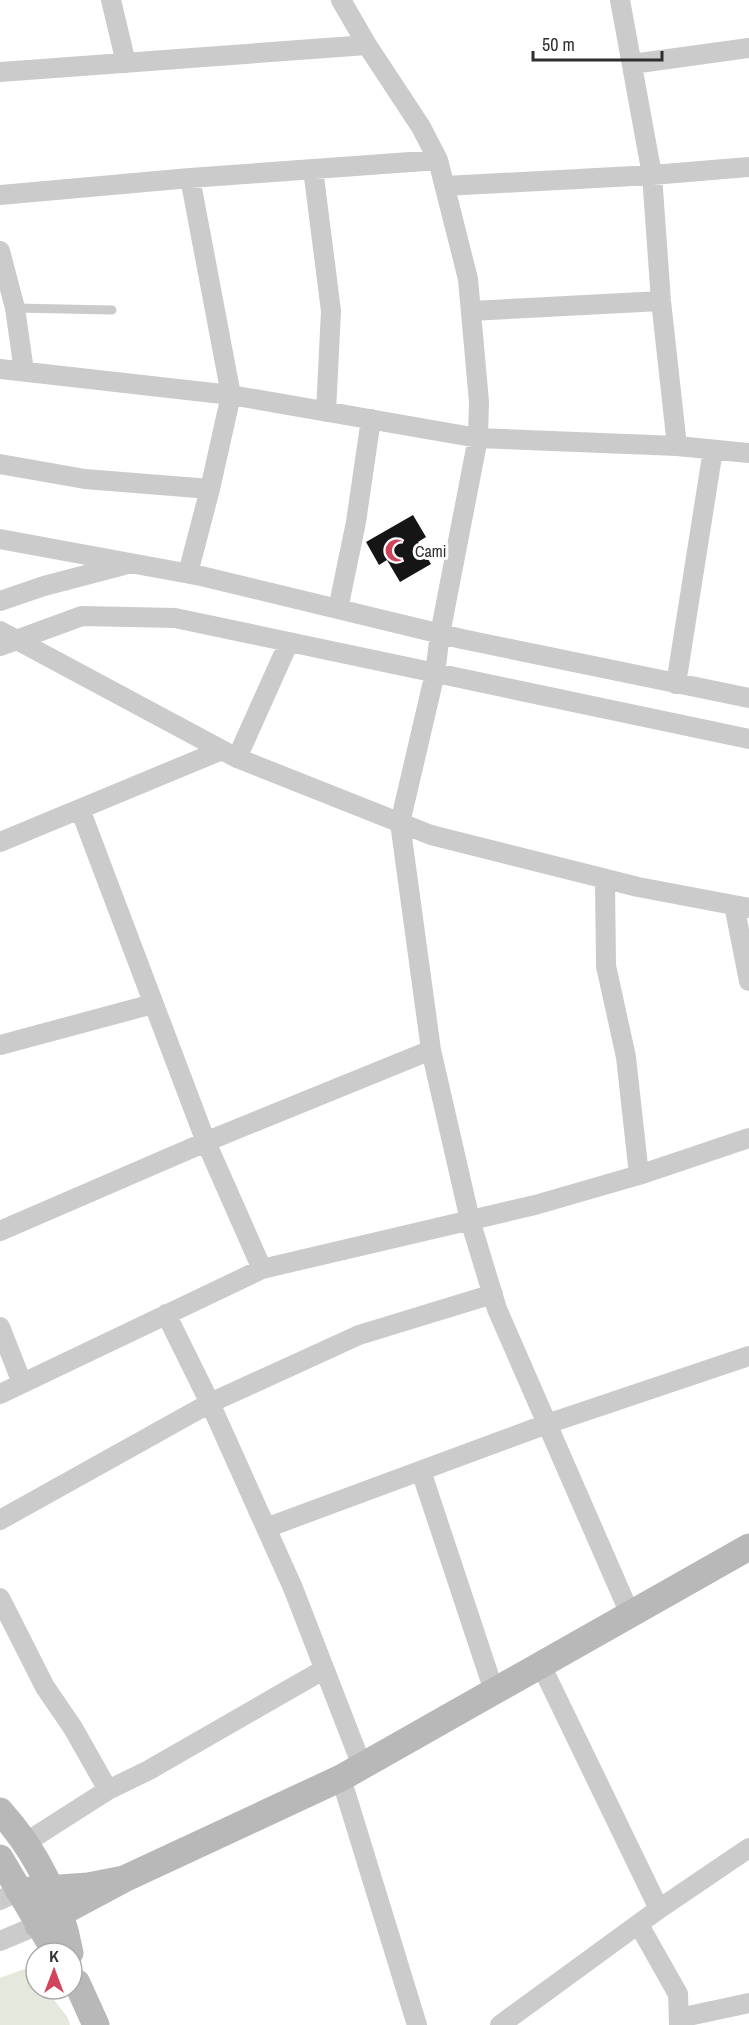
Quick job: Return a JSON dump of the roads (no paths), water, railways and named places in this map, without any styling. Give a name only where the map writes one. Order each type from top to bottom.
[{"type":"main road","points":[[49,1919],[124,1879],[352,1772],[748,1547]]},
{"type":"main road","points":[[0,1811],[34,1855],[51,1888],[49,1919],[54,1941]]},
{"type":"main road","points":[[0,1858],[10,1895],[49,1919],[63,1941]]},
{"type":"main road","points":[[10,1895],[51,1888],[88,1886],[124,1879]]},
{"type":"main road","points":[[84,1997],[96,2025]]},
{"type":"street","points":[[111,0],[126,63]]},
{"type":"street","points":[[341,0],[367,45],[421,127],[438,160],[468,279],[479,402],[478,438],[440,634],[435,673],[400,823],[431,1050],[470,1220],[497,1309],[630,1614]]},
{"type":"street","points":[[620,0],[652,175],[661,301],[677,446]]},
{"type":"street","points":[[0,72],[367,45]]},
{"type":"street","points":[[632,64],[749,48]]},
{"type":"street","points":[[0,195],[190,178],[438,160]]},
{"type":"street","points":[[445,186],[652,175],[749,166]]},
{"type":"street","points":[[313,169],[331,311],[326,412]]},
{"type":"street","points":[[188,573],[231,395],[190,178]]},
{"type":"street","points":[[0,252],[15,308],[24,371]]},
{"type":"street","points":[[471,311],[661,301]]},
{"type":"street","points":[[0,369],[231,395],[478,438],[677,446],[749,453]]},
{"type":"street","points":[[338,609],[356,522],[370,419]]},
{"type":"street","points":[[676,684],[713,450]]},
{"type":"street","points":[[0,464],[85,479],[210,489]]},
{"type":"street","points":[[0,539],[188,573],[440,634],[749,698]]},
{"type":"street","points":[[0,601],[44,586],[131,563]]},
{"type":"street","points":[[6,639],[82,616],[175,618],[749,739]]},
{"type":"street","points":[[6,639],[229,754],[431,835],[605,879],[742,906],[749,981]]},
{"type":"street","points":[[0,842],[80,809],[229,754],[289,642]]},
{"type":"street","points":[[80,809],[206,1142],[262,1269]]},
{"type":"street","points":[[605,879],[606,966],[626,1057],[639,1175]]},
{"type":"street","points":[[0,1046],[153,1004]]},
{"type":"street","points":[[0,1231],[206,1142],[431,1050]]},
{"type":"street","points":[[0,1394],[262,1269],[535,1205],[639,1175],[749,1138]]},
{"type":"street","points":[[0,1520],[210,1403],[359,1335],[493,1294]]},
{"type":"street","points":[[166,1314],[210,1403],[293,1588],[323,1670],[352,1772],[417,2025]]},
{"type":"street","points":[[0,1327],[22,1383]]},
{"type":"street","points":[[266,1528],[547,1424],[749,1356]]},
{"type":"street","points":[[422,1471],[494,1691]]},
{"type":"street","points":[[0,1598],[45,1687],[73,1728],[108,1790]]},
{"type":"street","points":[[541,1665],[659,1909]]},
{"type":"street","points":[[25,1843],[108,1790],[149,1770],[323,1670]]},
{"type":"street","points":[[500,2025],[659,1909],[749,1848]]},
{"type":"street","points":[[0,1941],[49,1919]]},
{"type":"street","points":[[639,1925],[678,1994],[679,2022],[749,2003]]},
{"type":"lane","points":[[15,308],[112,310]]},
{"type":"place","name":"Cami","points":[[397,551]]}]
